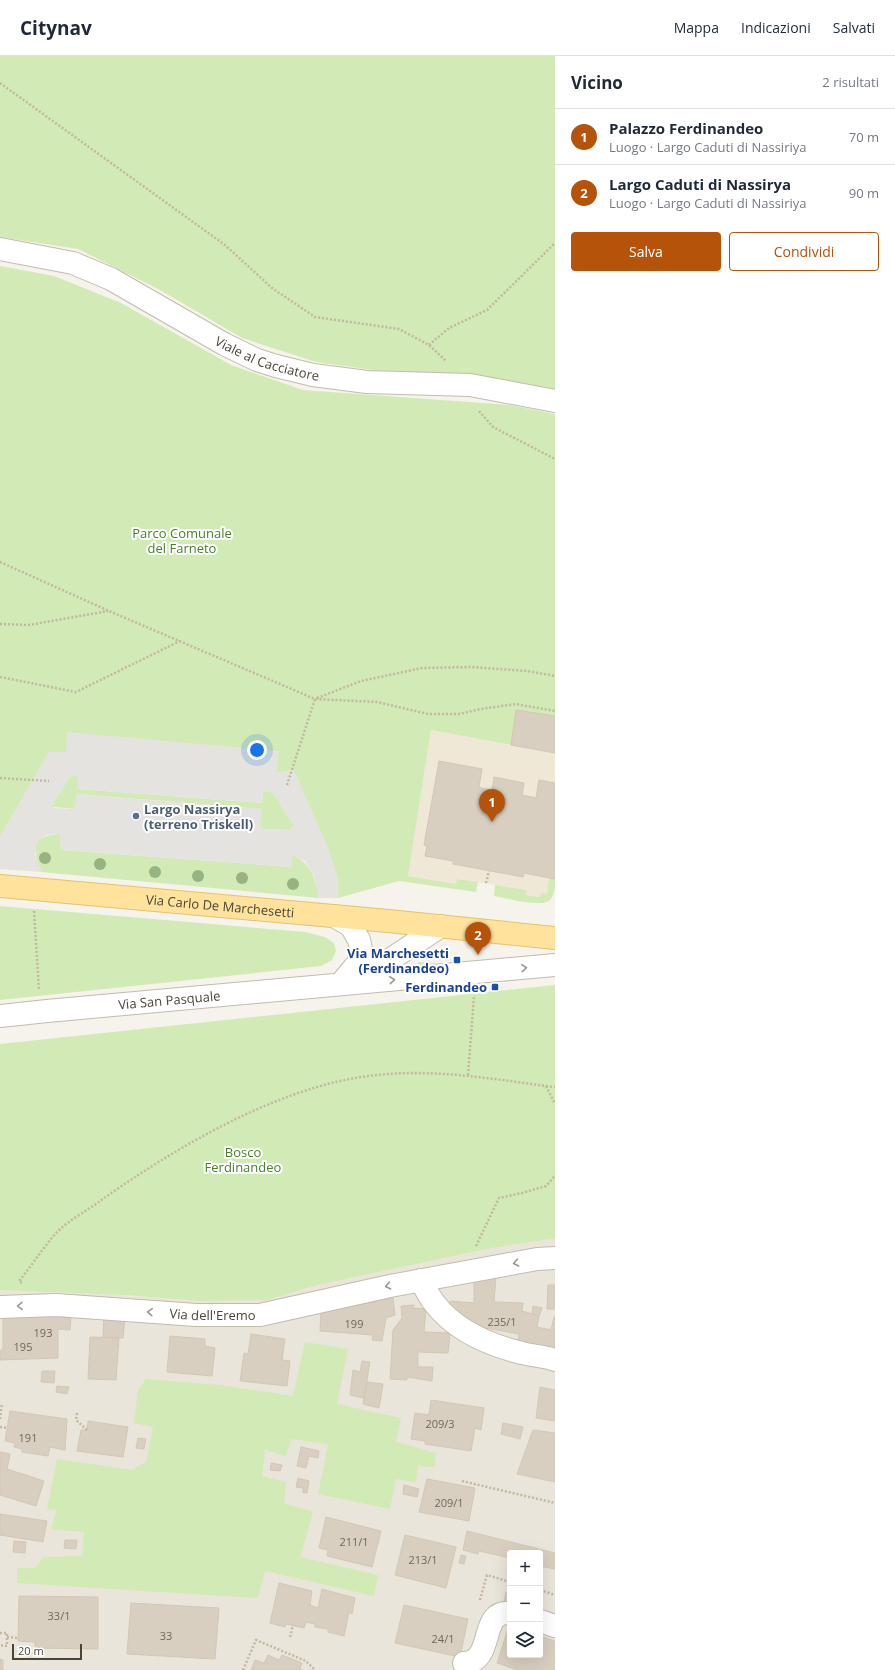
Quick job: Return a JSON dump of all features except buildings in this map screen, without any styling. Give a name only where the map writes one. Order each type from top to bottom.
[{"type":"main road","name":"Via Carlo De Marchesetti","points":[[0,886],[441,926],[555,938]]},
{"type":"street","name":"Viale al Cacciatore","points":[[0,248],[73,263],[92,270],[111,279],[224,344],[257,360],[276,366],[313,375],[367,382],[470,386],[555,401]]},
{"type":"street","points":[[334,916],[351,926],[359,940],[362,952],[358,963],[339,985]]},
{"type":"street","points":[[339,985],[391,959],[441,926]]},
{"type":"street","name":"Via San Pasquale","points":[[0,1016],[555,965]]},
{"type":"street","name":"Via dell'Eremo","points":[[0,1307],[56,1305],[196,1315],[260,1315],[421,1280],[537,1259],[555,1258]]},
{"type":"street","points":[[421,1280],[435,1304],[454,1324],[496,1345],[555,1360]]},
{"type":"street","points":[[464,1663],[475,1661],[482,1653],[490,1624],[495,1618],[507,1612]]},
{"type":"street","points":[[543,1622],[555,1626]]},
{"type":"path","points":[[0,83],[225,245],[272,288],[315,317],[399,329],[429,345],[470,386],[478,410],[493,427],[555,459]]},
{"type":"path","points":[[429,345],[449,328],[487,310],[555,243]]},
{"type":"path","points":[[0,562],[109,611],[315,699],[377,702],[428,714],[459,714],[516,704],[555,712]]},
{"type":"path","points":[[0,624],[29,625],[109,611]]},
{"type":"path","points":[[0,677],[76,692],[180,641]]},
{"type":"path","points":[[315,699],[361,681],[422,668],[472,667],[527,671],[555,676]]},
{"type":"path","points":[[287,785],[315,699]]},
{"type":"path","points":[[0,778],[49,781]]},
{"type":"path","points":[[486,883],[489,871]]},
{"type":"path","points":[[33,904],[40,992]]},
{"type":"path","points":[[468,1075],[474,995]]},
{"type":"path","points":[[25,1285],[19,1281],[57,1232],[147,1168],[222,1126],[272,1102],[327,1084],[368,1076],[424,1072],[468,1075],[555,1087]]},
{"type":"path","points":[[546,1086],[555,1104]]},
{"type":"path","points":[[464,1272],[499,1198],[522,1194],[546,1186],[555,1176]]},
{"type":"path","points":[[0,1419],[2,1404]]},
{"type":"path","points":[[77,1413],[76,1420],[87,1430]]},
{"type":"path","points":[[0,1427],[7,1428]]},
{"type":"path","points":[[462,1482],[555,1503]]},
{"type":"path","points":[[479,1606],[487,1575],[507,1581]]},
{"type":"path","points":[[543,1591],[555,1595]]},
{"type":"path","points":[[290,1637],[293,1626]]},
{"type":"path","points":[[0,1633],[8,1633],[7,1646],[0,1646]]},
{"type":"path","points":[[8,1638],[18,1638]]},
{"type":"path","points":[[243,1670],[256,1640],[306,1662],[315,1670]]},
{"type":"shaded area","points":[[516,710],[555,716],[555,879],[549,878],[547,894],[540,897],[526,895],[526,890],[458,879],[456,884],[408,876],[431,730],[510,745]]},
{"type":"shaded area","name":"Largo Nassirya (terreno Triskell)","points":[[67,732],[279,751],[276,773],[294,770],[328,848],[338,878],[338,898],[319,898],[314,876],[305,861],[292,855],[292,867],[61,850],[60,834],[46,835],[37,842],[35,854],[41,872],[0,869],[0,837],[49,752],[66,752]],"holes":[[[73,775],[78,777],[77,789],[262,803],[263,793],[266,791],[273,793],[294,826],[290,830],[263,829],[260,825],[262,809],[77,794],[75,809],[54,808],[54,801],[70,777]]]},
{"type":"shaded area","points":[[555,1238],[555,1670],[0,1670],[0,1290],[123,1295],[200,1301],[267,1300],[318,1285],[492,1248]]},
{"type":"green space","points":[[0,56],[555,56],[555,389],[486,377],[373,370],[316,362],[242,338],[160,290],[78,249],[0,237]]},
{"type":"green space","name":"Parco Comunale del Farneto","points":[[0,266],[54,276],[121,303],[231,365],[303,390],[510,405],[555,414],[555,716],[516,710],[511,745],[431,730],[408,876],[456,884],[457,879],[478,882],[476,892],[399,881],[338,898],[338,878],[293,770],[276,773],[278,751],[49,752],[0,837]]},
{"type":"green space","points":[[73,775],[78,777],[78,789],[262,803],[263,793],[266,791],[273,793],[294,826],[290,830],[263,829],[260,825],[261,809],[77,794],[75,809],[54,807],[54,801],[70,777]]},
{"type":"green space","points":[[60,834],[61,850],[292,867],[292,854],[299,858],[312,872],[319,898],[41,872],[36,856],[36,845],[43,837]]},
{"type":"green space","points":[[549,878],[555,879],[555,887],[552,898],[546,902],[532,903],[494,896],[495,885],[526,890],[526,895],[540,897],[541,893],[547,894]]},
{"type":"green space","points":[[0,906],[305,932],[325,937],[334,943],[336,951],[332,960],[321,966],[0,1000]]},
{"type":"green space","points":[[419,962],[474,967],[405,973]]},
{"type":"green space","name":"Bosco Ferdinandeo","points":[[555,985],[555,1238],[492,1248],[318,1285],[267,1300],[200,1301],[123,1295],[0,1290],[0,1044]]},
{"type":"green space","points":[[305,1342],[348,1349],[337,1404],[401,1418],[396,1442],[436,1453],[435,1467],[418,1466],[416,1482],[396,1479],[390,1509],[318,1494],[328,1444],[291,1439],[286,1456],[265,1450],[262,1476],[286,1482],[284,1503],[313,1512],[300,1557],[378,1575],[374,1596],[265,1571],[258,1598],[17,1583],[17,1568],[36,1568],[43,1557],[82,1556],[84,1532],[51,1529],[57,1510],[47,1509],[57,1459],[132,1470],[146,1462],[153,1427],[134,1423],[138,1390],[146,1379],[220,1385],[293,1396]]},
{"type":"place","name":"Largo Nassirya (terreno Triskell)","points":[[136,816]]},
{"type":"place","name":"Palazzo Ferdinandeo","points":[[492,822]]},
{"type":"place","name":"Largo Caduti di Nassirya","points":[[478,955]]},
{"type":"place","name":"Via Marchesetti (Ferdinandeo)","points":[[457,960]]},
{"type":"place","name":"Ferdinandeo","points":[[495,987]]}]
